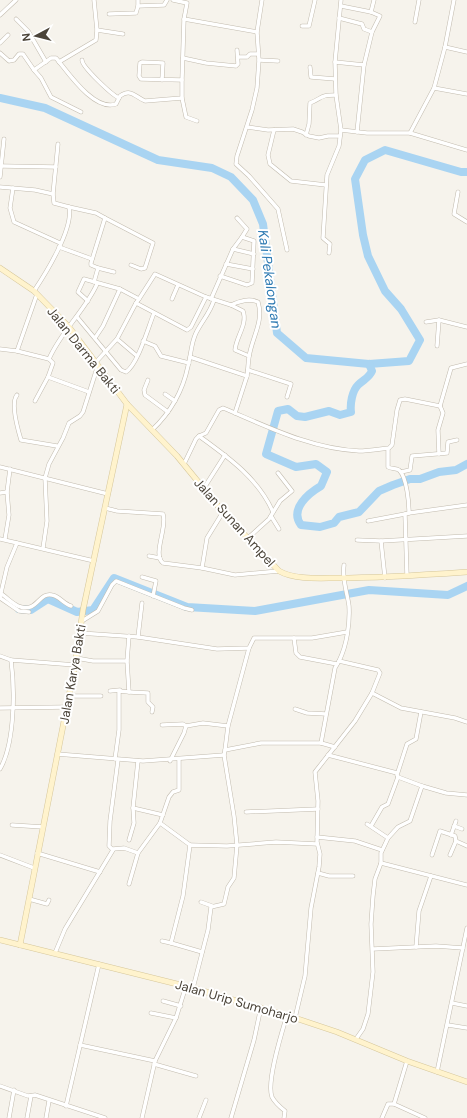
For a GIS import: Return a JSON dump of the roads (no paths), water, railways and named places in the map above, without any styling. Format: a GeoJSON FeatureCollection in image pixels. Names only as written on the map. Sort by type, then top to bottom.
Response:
{"type":"FeatureCollection","features":[{"type":"Feature","properties":{"kind":"street"},"geometry":{"type":"LineString","coordinates":[[0,15],[16,0]]}},
{"type":"Feature","properties":{"kind":"street"},"geometry":{"type":"LineString","coordinates":[[59,62],[79,49],[92,44],[96,40],[97,30],[94,0]]}},
{"type":"Feature","properties":{"kind":"street"},"geometry":{"type":"LineString","coordinates":[[109,14],[136,13],[138,0]]}},
{"type":"Feature","properties":{"kind":"street"},"geometry":{"type":"LineString","coordinates":[[138,6],[164,5],[167,0]]}},
{"type":"Feature","properties":{"kind":"street"},"geometry":{"type":"LineString","coordinates":[[173,0],[188,1],[184,19],[182,98],[186,117],[197,121]]}},
{"type":"Feature","properties":{"kind":"street"},"geometry":{"type":"LineString","coordinates":[[262,0],[257,32],[257,54],[259,60],[257,88],[236,164],[249,176],[278,209],[287,250]]}},
{"type":"Feature","properties":{"kind":"street"},"geometry":{"type":"LineString","coordinates":[[302,26],[309,26],[315,0]]}},
{"type":"Feature","properties":{"kind":"street"},"geometry":{"type":"LineString","coordinates":[[329,253],[329,242],[323,238],[322,234],[326,204],[326,185],[331,161],[339,146],[341,130],[336,95],[335,62],[341,0]]}},
{"type":"Feature","properties":{"kind":"street"},"geometry":{"type":"LineString","coordinates":[[371,12],[374,0]]}},
{"type":"Feature","properties":{"kind":"street"},"geometry":{"type":"LineString","coordinates":[[414,22],[419,0]]}},
{"type":"Feature","properties":{"kind":"street"},"geometry":{"type":"LineString","coordinates":[[410,133],[434,88],[445,47],[454,0]]}},
{"type":"Feature","properties":{"kind":"street"},"geometry":{"type":"LineString","coordinates":[[340,6],[371,12],[380,16],[372,32],[364,65],[357,132]]}},
{"type":"Feature","properties":{"kind":"street"},"geometry":{"type":"LineString","coordinates":[[339,18],[362,24],[364,28],[372,32]]}},
{"type":"Feature","properties":{"kind":"street"},"geometry":{"type":"LineString","coordinates":[[16,19],[28,31],[46,62]]}},
{"type":"Feature","properties":{"kind":"street"},"geometry":{"type":"LineString","coordinates":[[184,19],[257,32]]}},
{"type":"Feature","properties":{"kind":"street"},"geometry":{"type":"LineString","coordinates":[[97,30],[123,34]]}},
{"type":"Feature","properties":{"kind":"street"},"geometry":{"type":"LineString","coordinates":[[0,43],[8,34]]}},
{"type":"Feature","properties":{"kind":"street"},"geometry":{"type":"LineString","coordinates":[[445,47],[467,52]]}},
{"type":"Feature","properties":{"kind":"street"},"geometry":{"type":"LineString","coordinates":[[183,58],[206,63],[235,66],[238,64],[237,50]]}},
{"type":"Feature","properties":{"kind":"street"},"geometry":{"type":"LineString","coordinates":[[0,53],[9,61],[14,60],[19,54],[23,54],[41,78],[51,97],[81,112]]}},
{"type":"Feature","properties":{"kind":"street"},"geometry":{"type":"LineString","coordinates":[[238,57],[247,57],[250,54],[257,54]]}},
{"type":"Feature","properties":{"kind":"street"},"geometry":{"type":"LineString","coordinates":[[34,70],[53,57],[59,62],[76,84],[94,99],[114,106],[122,94],[130,92],[145,101],[182,98]]}},
{"type":"Feature","properties":{"kind":"street"},"geometry":{"type":"LineString","coordinates":[[82,60],[82,64],[104,85],[109,92],[119,98]]}},
{"type":"Feature","properties":{"kind":"street"},"geometry":{"type":"LineString","coordinates":[[259,60],[278,60]]}},
{"type":"Feature","properties":{"kind":"street"},"geometry":{"type":"LineString","coordinates":[[162,80],[163,63],[141,62],[140,78],[162,80],[182,80]]}},
{"type":"Feature","properties":{"kind":"street"},"geometry":{"type":"LineString","coordinates":[[335,62],[364,65]]}},
{"type":"Feature","properties":{"kind":"street"},"geometry":{"type":"LineString","coordinates":[[310,67],[311,78],[335,79]]}},
{"type":"Feature","properties":{"kind":"street"},"geometry":{"type":"LineString","coordinates":[[434,88],[467,94]]}},
{"type":"Feature","properties":{"kind":"street"},"geometry":{"type":"LineString","coordinates":[[306,134],[309,124],[310,103],[316,101],[323,95],[336,95]]}},
{"type":"Feature","properties":{"kind":"street"},"geometry":{"type":"LineString","coordinates":[[247,127],[274,130],[293,129],[318,138],[340,136]]}},
{"type":"Feature","properties":{"kind":"street"},"geometry":{"type":"LineString","coordinates":[[274,130],[268,156],[270,164],[291,181],[326,185]]}},
{"type":"Feature","properties":{"kind":"street"},"geometry":{"type":"LineString","coordinates":[[341,130],[357,132],[410,133],[467,150]]}},
{"type":"Feature","properties":{"kind":"street"},"geometry":{"type":"LineString","coordinates":[[0,177],[4,139]]}},
{"type":"Feature","properties":{"kind":"street"},"geometry":{"type":"LineString","coordinates":[[58,144],[53,194],[54,203],[96,213],[153,243],[145,268],[141,269],[131,265]]}},
{"type":"Feature","properties":{"kind":"street"},"geometry":{"type":"LineString","coordinates":[[2,166],[56,167]]}},
{"type":"Feature","properties":{"kind":"street"},"geometry":{"type":"LineString","coordinates":[[0,187],[35,190],[53,194]]}},
{"type":"Feature","properties":{"kind":"street"},"geometry":{"type":"LineString","coordinates":[[13,188],[10,208],[14,222],[92,259]]}},
{"type":"Feature","properties":{"kind":"street"},"geometry":{"type":"LineString","coordinates":[[458,192],[454,214],[467,222]]}},
{"type":"Feature","properties":{"kind":"street"},"geometry":{"type":"LineString","coordinates":[[17,350],[36,293],[60,245],[70,217],[69,207]]}},
{"type":"Feature","properties":{"kind":"street"},"geometry":{"type":"LineString","coordinates":[[105,218],[90,264],[98,268],[114,272]]}},
{"type":"Feature","properties":{"kind":"street"},"geometry":{"type":"LineString","coordinates":[[152,430],[168,412],[175,401],[183,384],[196,332],[208,315],[220,276],[233,249],[247,230],[237,218]]}},
{"type":"Feature","properties":{"kind":"street"},"geometry":{"type":"LineString","coordinates":[[220,276],[249,286],[252,283],[254,240],[242,237]]}},
{"type":"Feature","properties":{"kind":"street"},"geometry":{"type":"LineString","coordinates":[[233,249],[254,254]]}},
{"type":"Feature","properties":{"kind":"street"},"geometry":{"type":"LineString","coordinates":[[226,264],[253,269]]}},
{"type":"Feature","properties":{"kind":"street","name":"Jalan Darma Bakti"},"geometry":{"type":"LineString","coordinates":[[0,268],[36,293],[71,324],[97,364],[127,404]]}},
{"type":"Feature","properties":{"kind":"street"},"geometry":{"type":"LineString","coordinates":[[49,359],[58,341],[88,301],[96,283],[98,268]]}},
{"type":"Feature","properties":{"kind":"street"},"geometry":{"type":"LineString","coordinates":[[43,548],[47,521],[45,478],[51,458],[63,438],[69,423],[80,416],[97,364],[117,339],[136,304],[155,274],[212,300],[232,305],[242,310],[244,314],[235,350],[249,356]]}},
{"type":"Feature","properties":{"kind":"street"},"geometry":{"type":"LineString","coordinates":[[88,301],[80,296],[78,290],[84,279],[120,289],[139,299]]}},
{"type":"Feature","properties":{"kind":"street"},"geometry":{"type":"LineString","coordinates":[[172,299],[178,285]]}},
{"type":"Feature","properties":{"kind":"street"},"geometry":{"type":"LineString","coordinates":[[95,338],[103,326],[120,289]]}},
{"type":"Feature","properties":{"kind":"street"},"geometry":{"type":"LineString","coordinates":[[136,304],[182,328],[189,329],[206,297]]}},
{"type":"Feature","properties":{"kind":"street"},"geometry":{"type":"LineString","coordinates":[[232,305],[243,300],[256,301],[259,303],[260,320],[249,356],[247,376],[235,413]]}},
{"type":"Feature","properties":{"kind":"street"},"geometry":{"type":"LineString","coordinates":[[77,317],[124,372],[130,369],[137,356],[154,313]]}},
{"type":"Feature","properties":{"kind":"street"},"geometry":{"type":"LineString","coordinates":[[437,346],[439,320]]}},
{"type":"Feature","properties":{"kind":"street"},"geometry":{"type":"LineString","coordinates":[[426,322],[439,320],[467,327]]}},
{"type":"Feature","properties":{"kind":"street"},"geometry":{"type":"LineString","coordinates":[[117,339],[137,356]]}},
{"type":"Feature","properties":{"kind":"street"},"geometry":{"type":"LineString","coordinates":[[143,341],[155,346],[157,352],[161,356],[189,363]]}},
{"type":"Feature","properties":{"kind":"street"},"geometry":{"type":"LineString","coordinates":[[0,348],[17,350],[49,359],[53,362],[48,377],[35,400]]}},
{"type":"Feature","properties":{"kind":"street"},"geometry":{"type":"LineString","coordinates":[[190,357],[247,376]]}},
{"type":"Feature","properties":{"kind":"street"},"geometry":{"type":"LineString","coordinates":[[438,454],[438,430],[443,413],[440,406],[451,368],[467,364]]}},
{"type":"Feature","properties":{"kind":"street"},"geometry":{"type":"LineString","coordinates":[[248,370],[291,384],[287,397]]}},
{"type":"Feature","properties":{"kind":"street"},"geometry":{"type":"LineString","coordinates":[[48,377],[89,392]]}},
{"type":"Feature","properties":{"kind":"street"},"geometry":{"type":"LineString","coordinates":[[148,380],[144,390],[145,395],[168,412]]}},
{"type":"Feature","properties":{"kind":"street"},"geometry":{"type":"LineString","coordinates":[[165,394],[175,401]]}},
{"type":"Feature","properties":{"kind":"street"},"geometry":{"type":"LineString","coordinates":[[17,395],[15,397],[14,408],[21,440],[57,446]]}},
{"type":"Feature","properties":{"kind":"street"},"geometry":{"type":"LineString","coordinates":[[184,464],[199,436],[206,433],[221,408],[276,430],[322,446],[359,451],[388,448],[392,445],[397,410],[400,400],[405,399],[440,406]]}},
{"type":"Feature","properties":{"kind":"street","name":"Jalan Sunan Ampel"},"geometry":{"type":"LineString","coordinates":[[127,404],[184,464],[223,512],[279,571],[314,578],[386,578],[467,572]]}},
{"type":"Feature","properties":{"kind":"street","name":"Jalan Karya Bakti"},"geometry":{"type":"LineString","coordinates":[[20,945],[75,666],[83,610],[127,404]]}},
{"type":"Feature","properties":{"kind":"street"},"geometry":{"type":"LineString","coordinates":[[199,436],[225,455],[251,479],[263,493],[279,529]]}},
{"type":"Feature","properties":{"kind":"street"},"geometry":{"type":"LineString","coordinates":[[401,472],[410,470],[412,456],[448,452],[448,442],[457,440]]}},
{"type":"Feature","properties":{"kind":"street"},"geometry":{"type":"LineString","coordinates":[[388,448],[388,467],[397,469],[401,472],[405,483],[407,514],[407,576]]}},
{"type":"Feature","properties":{"kind":"street"},"geometry":{"type":"LineString","coordinates":[[204,488],[225,455]]}},
{"type":"Feature","properties":{"kind":"street"},"geometry":{"type":"LineString","coordinates":[[0,467],[108,494]]}},
{"type":"Feature","properties":{"kind":"street"},"geometry":{"type":"LineString","coordinates":[[5,539],[9,515],[7,492],[10,469]]}},
{"type":"Feature","properties":{"kind":"street"},"geometry":{"type":"LineString","coordinates":[[248,538],[272,514],[280,501],[292,490],[278,473]]}},
{"type":"Feature","properties":{"kind":"street"},"geometry":{"type":"LineString","coordinates":[[0,493],[7,492]]}},
{"type":"Feature","properties":{"kind":"street"},"geometry":{"type":"LineString","coordinates":[[368,521],[467,504]]}},
{"type":"Feature","properties":{"kind":"street"},"geometry":{"type":"LineString","coordinates":[[105,508],[117,511],[163,514],[164,520],[160,558]]}},
{"type":"Feature","properties":{"kind":"street"},"geometry":{"type":"LineString","coordinates":[[202,568],[207,538],[223,512]]}},
{"type":"Feature","properties":{"kind":"street"},"geometry":{"type":"LineString","coordinates":[[357,540],[381,541],[406,538],[467,536]]}},
{"type":"Feature","properties":{"kind":"street"},"geometry":{"type":"LineString","coordinates":[[0,539],[94,561]]}},
{"type":"Feature","properties":{"kind":"street"},"geometry":{"type":"LineString","coordinates":[[381,541],[386,578]]}},
{"type":"Feature","properties":{"kind":"street"},"geometry":{"type":"LineString","coordinates":[[18,543],[8,567],[0,595],[19,609],[29,612]]}},
{"type":"Feature","properties":{"kind":"street"},"geometry":{"type":"LineString","coordinates":[[149,556],[160,558],[161,561],[166,564],[202,568],[235,576],[279,571]]}},
{"type":"Feature","properties":{"kind":"street"},"geometry":{"type":"LineString","coordinates":[[321,743],[338,662],[347,632],[349,609],[343,578],[344,565]]}},
{"type":"Feature","properties":{"kind":"street"},"geometry":{"type":"LineString","coordinates":[[142,577],[156,581],[153,595]]}},
{"type":"Feature","properties":{"kind":"street"},"geometry":{"type":"LineString","coordinates":[[82,619],[98,610],[112,585],[116,581],[192,610]]}},
{"type":"Feature","properties":{"kind":"street"},"geometry":{"type":"LineString","coordinates":[[19,609],[30,608],[43,597],[52,594],[71,606]]}},
{"type":"Feature","properties":{"kind":"street"},"geometry":{"type":"LineString","coordinates":[[138,636],[142,603]]}},
{"type":"Feature","properties":{"kind":"street"},"geometry":{"type":"LineString","coordinates":[[201,902],[212,906],[224,904],[228,887],[234,878],[237,845],[234,816],[224,756],[228,726],[249,648],[254,638],[320,637],[347,632]]}},
{"type":"Feature","properties":{"kind":"street"},"geometry":{"type":"LineString","coordinates":[[80,633],[138,636],[217,649],[249,648]]}},
{"type":"Feature","properties":{"kind":"street"},"geometry":{"type":"LineString","coordinates":[[129,636],[127,661],[129,692]]}},
{"type":"Feature","properties":{"kind":"street"},"geometry":{"type":"LineString","coordinates":[[294,638],[296,653],[300,657],[338,662],[380,671],[372,693],[355,721],[315,772],[318,809],[317,844],[320,854],[311,908],[305,976],[295,1018]]}},
{"type":"Feature","properties":{"kind":"street"},"geometry":{"type":"LineString","coordinates":[[0,656],[11,660],[75,666]]}},
{"type":"Feature","properties":{"kind":"street"},"geometry":{"type":"LineString","coordinates":[[76,658],[102,661],[127,661]]}},
{"type":"Feature","properties":{"kind":"street"},"geometry":{"type":"LineString","coordinates":[[0,769],[9,741],[13,707],[11,660]]}},
{"type":"Feature","properties":{"kind":"street"},"geometry":{"type":"LineString","coordinates":[[113,849],[109,846],[110,821],[119,730],[120,690]]}},
{"type":"Feature","properties":{"kind":"street"},"geometry":{"type":"LineString","coordinates":[[110,692],[120,690],[148,693],[148,702],[153,707],[152,712]]}},
{"type":"Feature","properties":{"kind":"street"},"geometry":{"type":"LineString","coordinates":[[372,693],[401,708],[455,718],[467,722]]}},
{"type":"Feature","properties":{"kind":"street"},"geometry":{"type":"LineString","coordinates":[[69,696],[101,696]]}},
{"type":"Feature","properties":{"kind":"street"},"geometry":{"type":"LineString","coordinates":[[0,708],[67,707]]}},
{"type":"Feature","properties":{"kind":"street"},"geometry":{"type":"LineString","coordinates":[[295,710],[307,713],[326,714]]}},
{"type":"Feature","properties":{"kind":"street"},"geometry":{"type":"LineString","coordinates":[[388,838],[369,825],[382,807],[388,804],[407,744],[416,739],[421,712]]}},
{"type":"Feature","properties":{"kind":"street"},"geometry":{"type":"LineString","coordinates":[[162,725],[183,724],[186,726],[203,723],[228,726]]}},
{"type":"Feature","properties":{"kind":"street"},"geometry":{"type":"LineString","coordinates":[[170,760],[186,726]]}},
{"type":"Feature","properties":{"kind":"street"},"geometry":{"type":"LineString","coordinates":[[225,750],[260,743],[321,743],[335,747]]}},
{"type":"Feature","properties":{"kind":"street"},"geometry":{"type":"LineString","coordinates":[[57,754],[138,761],[179,760],[224,756]]}},
{"type":"Feature","properties":{"kind":"street"},"geometry":{"type":"LineString","coordinates":[[328,755],[398,775],[422,786],[446,794],[467,795]]}},
{"type":"Feature","properties":{"kind":"street"},"geometry":{"type":"LineString","coordinates":[[129,884],[138,853],[160,823],[169,797],[173,792],[179,790],[179,760]]}},
{"type":"Feature","properties":{"kind":"street"},"geometry":{"type":"LineString","coordinates":[[129,840],[134,823],[133,808],[138,761]]}},
{"type":"Feature","properties":{"kind":"street"},"geometry":{"type":"LineString","coordinates":[[356,1040],[363,1029],[368,1014],[373,972],[373,896],[375,879],[381,863],[382,850],[388,838],[398,827],[410,821],[422,786]]}},
{"type":"Feature","properties":{"kind":"street"},"geometry":{"type":"LineString","coordinates":[[133,808],[162,815]]}},
{"type":"Feature","properties":{"kind":"street"},"geometry":{"type":"LineString","coordinates":[[246,812],[318,809]]}},
{"type":"Feature","properties":{"kind":"street"},"geometry":{"type":"LineString","coordinates":[[451,835],[456,821]]}},
{"type":"Feature","properties":{"kind":"street"},"geometry":{"type":"LineString","coordinates":[[160,823],[190,845],[237,845],[276,842],[317,844]]}},
{"type":"Feature","properties":{"kind":"street"},"geometry":{"type":"LineString","coordinates":[[12,825],[43,827]]}},
{"type":"Feature","properties":{"kind":"street"},"geometry":{"type":"LineString","coordinates":[[454,826],[462,829]]}},
{"type":"Feature","properties":{"kind":"street"},"geometry":{"type":"LineString","coordinates":[[432,855],[440,831],[455,836],[456,841],[450,855]]}},
{"type":"Feature","properties":{"kind":"street"},"geometry":{"type":"LineString","coordinates":[[317,837],[355,841],[382,850]]}},
{"type":"Feature","properties":{"kind":"street"},"geometry":{"type":"LineString","coordinates":[[456,841],[467,846]]}},
{"type":"Feature","properties":{"kind":"street"},"geometry":{"type":"LineString","coordinates":[[171,943],[183,896],[190,845]]}},
{"type":"Feature","properties":{"kind":"street"},"geometry":{"type":"LineString","coordinates":[[113,849],[124,848],[138,853]]}},
{"type":"Feature","properties":{"kind":"street"},"geometry":{"type":"LineString","coordinates":[[55,953],[66,929],[113,849]]}},
{"type":"Feature","properties":{"kind":"street"},"geometry":{"type":"LineString","coordinates":[[38,853],[100,872]]}},
{"type":"Feature","properties":{"kind":"street"},"geometry":{"type":"LineString","coordinates":[[0,855],[34,868]]}},
{"type":"Feature","properties":{"kind":"street"},"geometry":{"type":"LineString","coordinates":[[381,863],[467,885]]}},
{"type":"Feature","properties":{"kind":"street"},"geometry":{"type":"LineString","coordinates":[[318,873],[329,876],[353,876]]}},
{"type":"Feature","properties":{"kind":"street"},"geometry":{"type":"LineString","coordinates":[[416,947],[419,911],[431,876]]}},
{"type":"Feature","properties":{"kind":"street"},"geometry":{"type":"LineString","coordinates":[[29,899],[46,904],[49,900]]}},
{"type":"Feature","properties":{"kind":"street"},"geometry":{"type":"LineString","coordinates":[[193,988],[212,906]]}},
{"type":"Feature","properties":{"kind":"street"},"geometry":{"type":"LineString","coordinates":[[437,1072],[467,928]]}},
{"type":"Feature","properties":{"kind":"street","name":"Jalan Urip Sumoharjo"},"geometry":{"type":"LineString","coordinates":[[0,940],[186,986],[261,1007],[356,1040],[407,1061],[467,1082]]}},
{"type":"Feature","properties":{"kind":"street"},"geometry":{"type":"LineString","coordinates":[[162,941],[202,952]]}},
{"type":"Feature","properties":{"kind":"street"},"geometry":{"type":"LineString","coordinates":[[373,949],[416,947],[463,948]]}},
{"type":"Feature","properties":{"kind":"street"},"geometry":{"type":"LineString","coordinates":[[66,1106],[99,964]]}},
{"type":"Feature","properties":{"kind":"street"},"geometry":{"type":"LineString","coordinates":[[142,1118],[154,1063],[181,1006],[186,986]]}},
{"type":"Feature","properties":{"kind":"street"},"geometry":{"type":"LineString","coordinates":[[163,1001],[181,1006]]}},
{"type":"Feature","properties":{"kind":"street"},"geometry":{"type":"LineString","coordinates":[[452,1003],[467,1006]]}},
{"type":"Feature","properties":{"kind":"street"},"geometry":{"type":"LineString","coordinates":[[231,1118],[261,1007]]}},
{"type":"Feature","properties":{"kind":"street"},"geometry":{"type":"LineString","coordinates":[[151,1013],[176,1018]]}},
{"type":"Feature","properties":{"kind":"street"},"geometry":{"type":"LineString","coordinates":[[284,1118],[285,1111],[274,1100],[271,1090],[278,1043],[287,1015]]}},
{"type":"Feature","properties":{"kind":"street"},"geometry":{"type":"LineString","coordinates":[[448,1025],[467,1028]]}},
{"type":"Feature","properties":{"kind":"street"},"geometry":{"type":"LineString","coordinates":[[80,1045],[154,1063],[196,1076]]}},
{"type":"Feature","properties":{"kind":"street"},"geometry":{"type":"LineString","coordinates":[[394,1104],[407,1061]]}},
{"type":"Feature","properties":{"kind":"street"},"geometry":{"type":"LineString","coordinates":[[0,1086],[31,1096],[35,1095],[49,1101],[105,1118]]}},
{"type":"Feature","properties":{"kind":"street"},"geometry":{"type":"LineString","coordinates":[[9,1118],[14,1090]]}},
{"type":"Feature","properties":{"kind":"street"},"geometry":{"type":"LineString","coordinates":[[26,1118],[31,1096]]}},
{"type":"Feature","properties":{"kind":"street"},"geometry":{"type":"LineString","coordinates":[[199,1118],[206,1100]]}},
{"type":"Feature","properties":{"kind":"street"},"geometry":{"type":"LineString","coordinates":[[46,1118],[49,1101]]}},
{"type":"Feature","properties":{"kind":"street"},"geometry":{"type":"LineString","coordinates":[[382,1118],[388,1104],[394,1104],[425,1118]]}},
{"type":"Feature","properties":{"kind":"waterway","name":"Kali Pekalongan"},"geometry":{"type":"LineString","coordinates":[[0,98],[45,108],[158,160],[212,168],[231,177],[253,200],[263,224],[277,333],[306,358],[369,364],[409,361],[420,340],[401,309],[385,291],[368,256],[363,235],[355,179],[365,160],[385,150],[461,172],[467,172]]}},
{"type":"Feature","properties":{"kind":"waterway"},"geometry":{"type":"LineString","coordinates":[[369,364],[372,371],[354,391],[351,402],[351,412],[340,415],[329,411],[305,417],[297,416],[288,409],[278,411],[266,454],[296,467],[316,464],[327,472],[321,486],[306,497],[299,507],[297,513],[301,525],[320,527],[334,523],[339,517],[359,512],[379,491],[410,479],[420,479],[439,472],[456,470],[467,464]]}},
{"type":"Feature","properties":{"kind":"waterway"},"geometry":{"type":"LineString","coordinates":[[19,609],[31,610],[48,599],[77,612],[93,610],[114,578],[187,607],[255,611],[369,590],[448,595],[467,586]]}}]}
